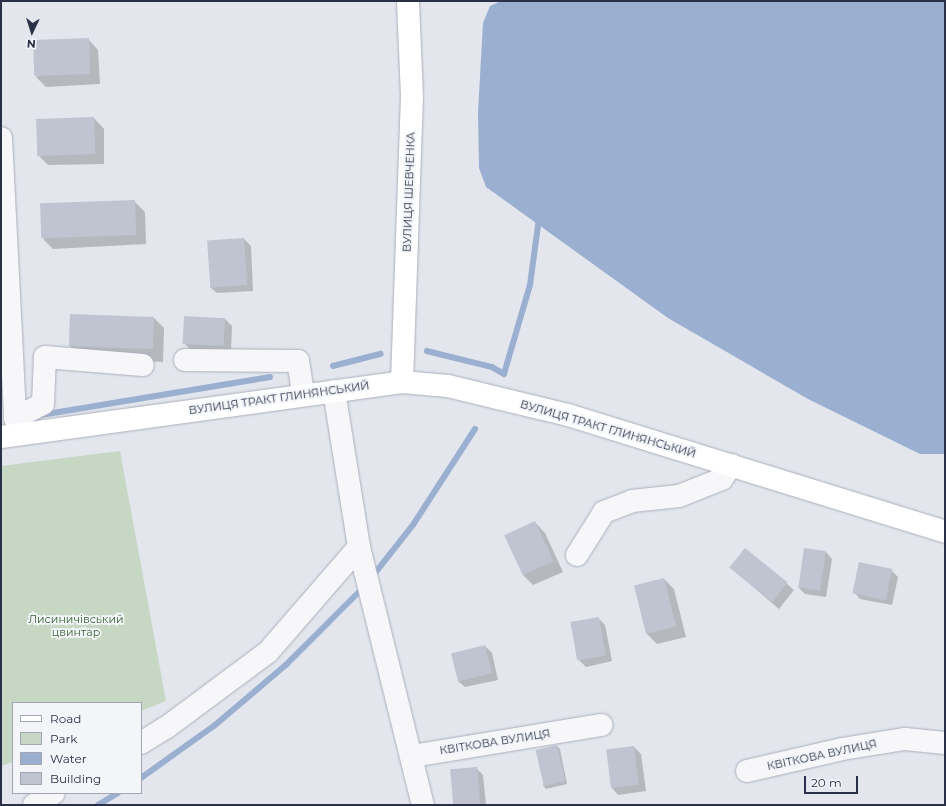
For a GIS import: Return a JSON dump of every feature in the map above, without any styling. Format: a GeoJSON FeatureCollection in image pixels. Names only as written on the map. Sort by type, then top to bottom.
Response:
{"type":"FeatureCollection","features":[{"type":"Feature","properties":{"kind":"main road","name":"ВУЛИЦЯ ШЕВЧЕНКА"},"geometry":{"type":"LineString","coordinates":[[402,382],[412,97],[408,1]]}},
{"type":"Feature","properties":{"kind":"main road","name":"ВУЛИЦЯ ТРАКТ ГЛИНЯНСЬКИЙ"},"geometry":{"type":"LineString","coordinates":[[12,430],[402,382],[448,386],[568,415],[945,532]]}},
{"type":"Feature","properties":{"kind":"street"},"geometry":{"type":"LineString","coordinates":[[1,138],[12,430]]}},
{"type":"Feature","properties":{"kind":"street"},"geometry":{"type":"LineString","coordinates":[[12,430],[43,404],[46,358],[142,364]]}},
{"type":"Feature","properties":{"kind":"street"},"geometry":{"type":"LineString","coordinates":[[186,360],[298,361],[302,394]]}},
{"type":"Feature","properties":{"kind":"street"},"geometry":{"type":"LineString","coordinates":[[334,390],[359,547],[423,805]]}},
{"type":"Feature","properties":{"kind":"street"},"geometry":{"type":"LineString","coordinates":[[577,555],[604,512],[632,501],[679,496],[722,478],[731,465]]}},
{"type":"Feature","properties":{"kind":"street"},"geometry":{"type":"LineString","coordinates":[[142,742],[167,727],[268,652],[359,547]]}},
{"type":"Feature","properties":{"kind":"street","name":"КВІТКОВА ВУЛИЦЯ"},"geometry":{"type":"LineString","coordinates":[[412,756],[601,725]]}},
{"type":"Feature","properties":{"kind":"street","name":"КВІТКОВА ВУЛИЦЯ"},"geometry":{"type":"LineString","coordinates":[[747,771],[842,749],[905,739],[945,743]]}},
{"type":"Feature","properties":{"kind":"street"},"geometry":{"type":"LineString","coordinates":[[34,805],[52,794]]}},
{"type":"Feature","properties":{"kind":"green space","name":"Лисиничівський цвинтар"},"geometry":{"type":"Polygon","coordinates":[[[120,451],[166,701],[142,711],[142,702],[12,702],[12,762],[1,766],[1,466],[120,451]]]}},
{"type":"Feature","properties":{"kind":"water"},"geometry":{"type":"Polygon","coordinates":[[[501,1],[945,1],[945,454],[920,454],[808,399],[668,318],[486,187],[479,168],[478,112],[483,23],[490,6],[501,1]]]}},
{"type":"Feature","properties":{"kind":"building"},"geometry":{"type":"Polygon","coordinates":[[[89,38],[90,74],[34,76],[33,40],[89,38]]]}},
{"type":"Feature","properties":{"kind":"building"},"geometry":{"type":"Polygon","coordinates":[[[94,117],[95,154],[37,156],[36,119],[94,117]]]}},
{"type":"Feature","properties":{"kind":"building"},"geometry":{"type":"Polygon","coordinates":[[[135,200],[136,235],[41,238],[40,203],[135,200]]]}},
{"type":"Feature","properties":{"kind":"building"},"geometry":{"type":"Polygon","coordinates":[[[244,238],[247,285],[210,287],[207,241],[244,238]]]}},
{"type":"Feature","properties":{"kind":"building"},"geometry":{"type":"Polygon","coordinates":[[[70,314],[154,317],[153,349],[69,346],[70,314]]]}},
{"type":"Feature","properties":{"kind":"building"},"geometry":{"type":"Polygon","coordinates":[[[184,316],[225,318],[223,346],[183,344],[184,316]]]}},
{"type":"Feature","properties":{"kind":"building"},"geometry":{"type":"Polygon","coordinates":[[[535,521],[554,561],[523,575],[504,535],[535,521]]]}},
{"type":"Feature","properties":{"kind":"building"},"geometry":{"type":"Polygon","coordinates":[[[745,548],[788,583],[772,602],[729,567],[745,548]]]}},
{"type":"Feature","properties":{"kind":"building"},"geometry":{"type":"Polygon","coordinates":[[[804,548],[826,551],[820,591],[798,588],[804,548]]]}},
{"type":"Feature","properties":{"kind":"building"},"geometry":{"type":"Polygon","coordinates":[[[859,562],[892,569],[886,600],[852,593],[859,562]]]}},
{"type":"Feature","properties":{"kind":"building"},"geometry":{"type":"Polygon","coordinates":[[[664,578],[676,627],[646,634],[634,585],[664,578]]]}},
{"type":"Feature","properties":{"kind":"building"},"geometry":{"type":"Polygon","coordinates":[[[599,617],[606,655],[577,660],[570,622],[599,617]]]}},
{"type":"Feature","properties":{"kind":"building"},"geometry":{"type":"Polygon","coordinates":[[[485,645],[492,673],[458,682],[451,653],[485,645]]]}},
{"type":"Feature","properties":{"kind":"building"},"geometry":{"type":"Polygon","coordinates":[[[557,745],[565,781],[544,786],[536,750],[557,745]]]}},
{"type":"Feature","properties":{"kind":"building"},"geometry":{"type":"Polygon","coordinates":[[[634,746],[639,785],[611,788],[606,749],[634,746]]]}},
{"type":"Feature","properties":{"kind":"building"},"geometry":{"type":"Polygon","coordinates":[[[477,767],[480,805],[453,805],[450,769],[477,767]]]}},
{"type":"Feature","properties":{"kind":"waterway"},"geometry":{"type":"LineString","coordinates":[[427,351],[492,367],[504,374],[530,285],[539,218]]}},
{"type":"Feature","properties":{"kind":"waterway"},"geometry":{"type":"LineString","coordinates":[[333,366],[380,354]]}},
{"type":"Feature","properties":{"kind":"waterway"},"geometry":{"type":"LineString","coordinates":[[41,415],[270,377]]}},
{"type":"Feature","properties":{"kind":"waterway"},"geometry":{"type":"LineString","coordinates":[[372,577],[413,525],[475,429]]}},
{"type":"Feature","properties":{"kind":"waterway"},"geometry":{"type":"LineString","coordinates":[[142,777],[214,726],[286,665],[363,588]]}},
{"type":"Feature","properties":{"kind":"waterway"},"geometry":{"type":"LineString","coordinates":[[98,805],[116,794]]}}]}
